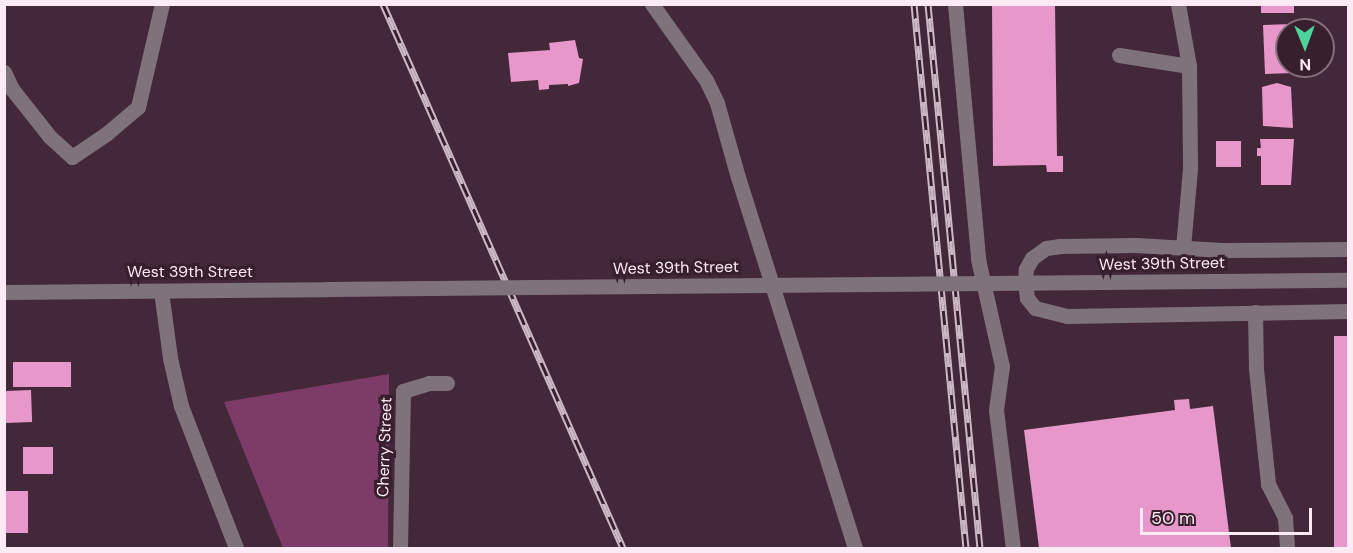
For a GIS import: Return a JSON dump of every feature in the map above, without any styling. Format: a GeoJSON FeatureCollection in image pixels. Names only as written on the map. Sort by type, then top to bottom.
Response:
{"type":"FeatureCollection","features":[{"type":"Feature","properties":{"kind":"street"},"geometry":{"type":"LineString","coordinates":[[4,72],[12,89],[50,137],[72,157],[106,135],[138,107],[162,4]]}},
{"type":"Feature","properties":{"kind":"street"},"geometry":{"type":"LineString","coordinates":[[652,4],[706,80],[717,103],[738,177],[830,461],[855,549]]}},
{"type":"Feature","properties":{"kind":"street"},"geometry":{"type":"LineString","coordinates":[[955,4],[978,259],[1002,366],[996,410],[1013,549]]}},
{"type":"Feature","properties":{"kind":"street"},"geometry":{"type":"LineString","coordinates":[[1178,4],[1190,66],[1190,170],[1183,248]]}},
{"type":"Feature","properties":{"kind":"street"},"geometry":{"type":"LineString","coordinates":[[1119,55],[1190,66]]}},
{"type":"Feature","properties":{"kind":"street"},"geometry":{"type":"LineString","coordinates":[[1348,249],[1222,250],[1136,245],[1046,248],[1032,258],[1026,268],[1027,298],[1035,308],[1067,316],[1348,311]]}},
{"type":"Feature","properties":{"kind":"street","name":"West 39th Street"},"geometry":{"type":"LineString","coordinates":[[4,292],[1348,280]]}},
{"type":"Feature","properties":{"kind":"street"},"geometry":{"type":"LineString","coordinates":[[161,291],[170,358],[181,406],[236,549]]}},
{"type":"Feature","properties":{"kind":"street"},"geometry":{"type":"LineString","coordinates":[[1255,312],[1256,369],[1268,484],[1285,518],[1287,549]]}},
{"type":"Feature","properties":{"kind":"street","name":"Cherry Street"},"geometry":{"type":"LineString","coordinates":[[400,549],[403,391],[429,383],[447,382]]}},
{"type":"Feature","properties":{"kind":"shaded area"},"geometry":{"type":"Polygon","coordinates":[[[389,374],[388,548],[283,548],[224,402],[389,374]]]}},
{"type":"Feature","properties":{"kind":"building"},"geometry":{"type":"Polygon","coordinates":[[[992,4],[1055,4],[1057,156],[1063,156],[1063,172],[1047,172],[1046,165],[993,166],[992,4]]]}},
{"type":"Feature","properties":{"kind":"building"},"geometry":{"type":"Polygon","coordinates":[[[1261,4],[1294,4],[1294,13],[1261,13],[1261,4]]]}},
{"type":"Feature","properties":{"kind":"building"},"geometry":{"type":"Polygon","coordinates":[[[1263,25],[1275,25],[1275,74],[1265,74],[1263,25]]]}},
{"type":"Feature","properties":{"kind":"building"},"geometry":{"type":"Polygon","coordinates":[[[575,40],[579,58],[583,59],[579,83],[568,86],[568,84],[549,85],[549,89],[539,90],[538,80],[511,82],[508,53],[550,50],[549,43],[575,40]]]}},
{"type":"Feature","properties":{"kind":"building"},"geometry":{"type":"Polygon","coordinates":[[[1277,83],[1291,87],[1293,128],[1263,126],[1262,87],[1277,83]]]}},
{"type":"Feature","properties":{"kind":"building"},"geometry":{"type":"Polygon","coordinates":[[[1260,139],[1294,139],[1291,185],[1261,185],[1261,156],[1257,156],[1257,148],[1261,148],[1260,139]]]}},
{"type":"Feature","properties":{"kind":"building"},"geometry":{"type":"Polygon","coordinates":[[[1216,141],[1241,141],[1241,167],[1216,167],[1216,141]]]}},
{"type":"Feature","properties":{"kind":"building"},"geometry":{"type":"Polygon","coordinates":[[[1334,336],[1348,336],[1348,548],[1334,548],[1334,336]]]}},
{"type":"Feature","properties":{"kind":"building"},"geometry":{"type":"Polygon","coordinates":[[[13,362],[71,362],[71,387],[13,387],[13,362]]]}},
{"type":"Feature","properties":{"kind":"building"},"geometry":{"type":"Polygon","coordinates":[[[31,390],[32,422],[6,423],[5,391],[31,390]]]}},
{"type":"Feature","properties":{"kind":"building"},"geometry":{"type":"Polygon","coordinates":[[[1189,399],[1190,409],[1213,406],[1231,548],[1039,548],[1024,430],[1175,410],[1174,400],[1189,399]]]}},
{"type":"Feature","properties":{"kind":"building"},"geometry":{"type":"Polygon","coordinates":[[[23,447],[53,447],[53,474],[23,474],[23,447]]]}},
{"type":"Feature","properties":{"kind":"building"},"geometry":{"type":"Polygon","coordinates":[[[5,491],[28,491],[28,533],[5,533],[5,491]]]}},
{"type":"Feature","properties":{"kind":"railway"},"geometry":{"type":"LineString","coordinates":[[383,4],[623,548]]}},
{"type":"Feature","properties":{"kind":"railway"},"geometry":{"type":"LineString","coordinates":[[914,4],[966,548]]}},
{"type":"Feature","properties":{"kind":"railway"},"geometry":{"type":"LineString","coordinates":[[928,4],[980,548]]}}]}
